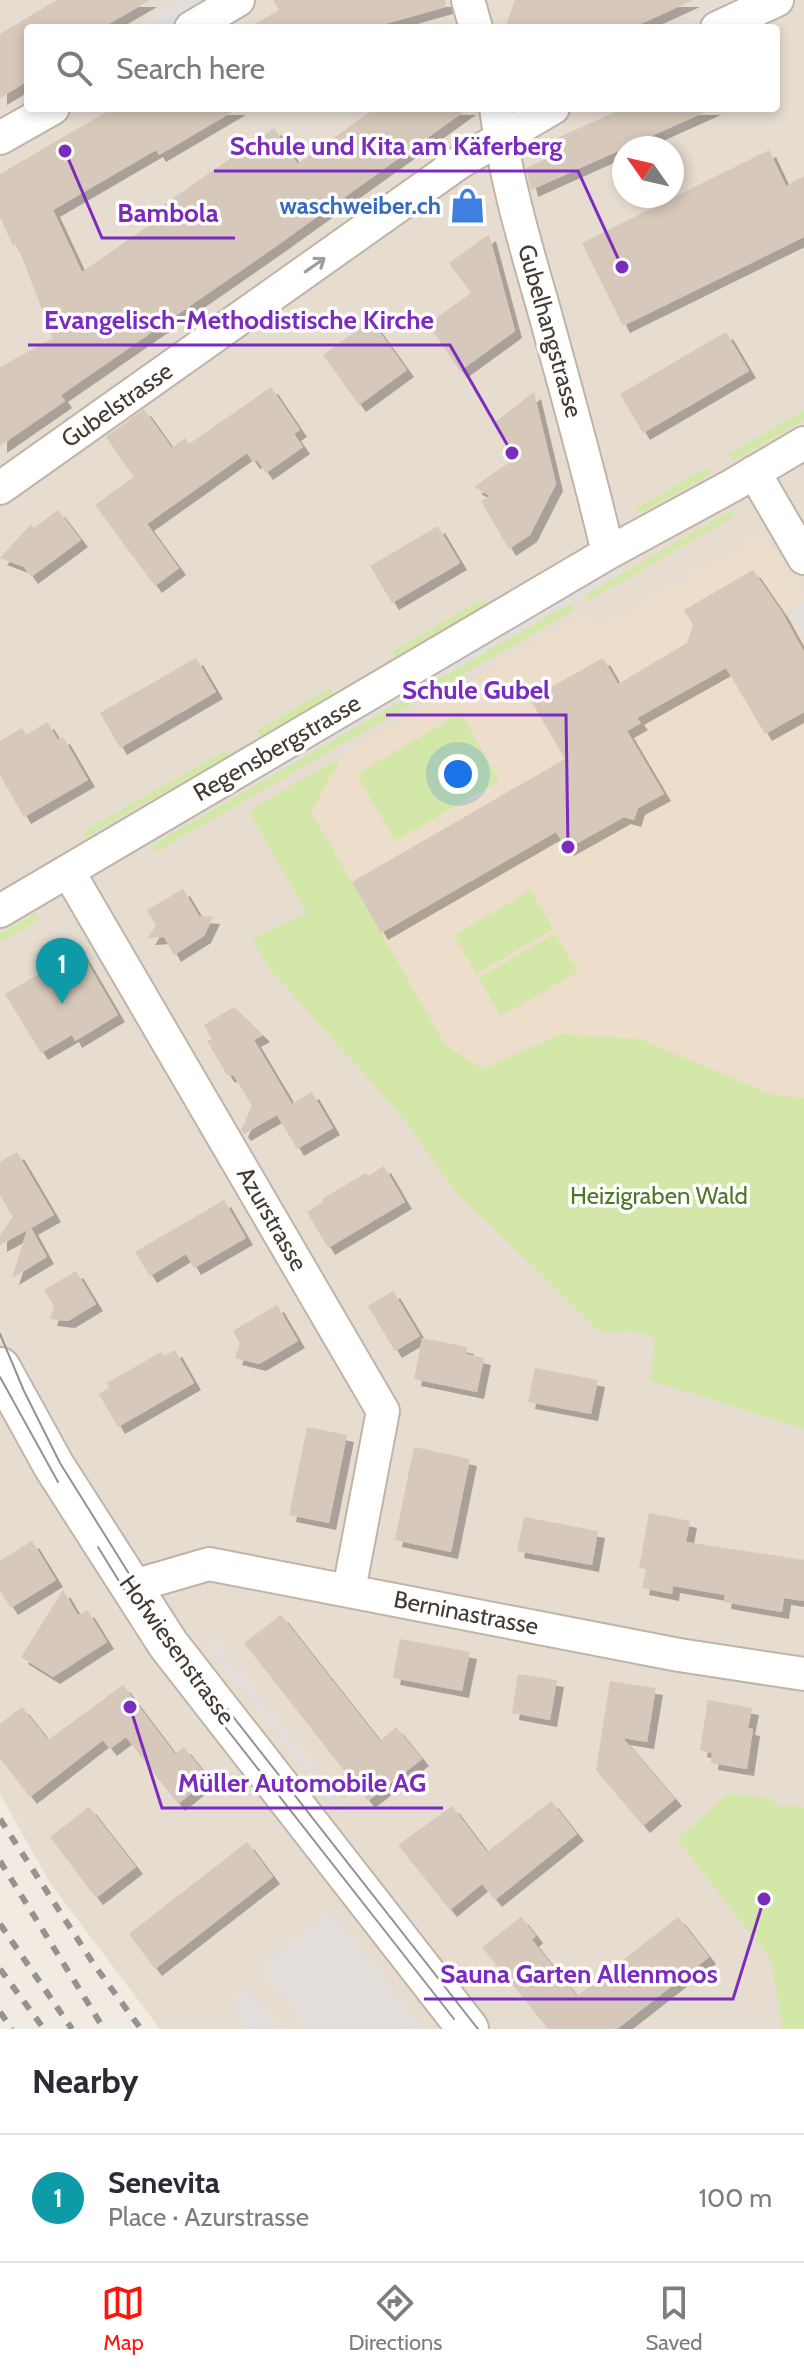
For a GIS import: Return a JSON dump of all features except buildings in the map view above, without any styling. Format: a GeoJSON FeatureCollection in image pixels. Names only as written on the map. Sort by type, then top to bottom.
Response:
{"type":"FeatureCollection","features":[{"type":"Feature","properties":{"kind":"street"},"geometry":{"type":"LineString","coordinates":[[198,24],[238,0]]}},
{"type":"Feature","properties":{"kind":"street"},"geometry":{"type":"LineString","coordinates":[[468,0],[475,24]]}},
{"type":"Feature","properties":{"kind":"street"},"geometry":{"type":"LineString","coordinates":[[726,24],[777,0]]}},
{"type":"Feature","properties":{"kind":"street"},"geometry":{"type":"LineString","coordinates":[[0,138],[46,112]]}},
{"type":"Feature","properties":{"kind":"street","name":"Gubelstrasse"},"geometry":{"type":"LineString","coordinates":[[0,488],[460,162],[498,123],[538,112]]}},
{"type":"Feature","properties":{"kind":"street","name":"Gubelhangstrasse"},"geometry":{"type":"LineString","coordinates":[[498,123],[520,227],[576,424],[608,553]]}},
{"type":"Feature","properties":{"kind":"street","name":"Regensbergstrasse"},"geometry":{"type":"LineString","coordinates":[[0,911],[608,553],[804,443]]}},
{"type":"Feature","properties":{"kind":"street"},"geometry":{"type":"LineString","coordinates":[[754,472],[804,558]]}},
{"type":"Feature","properties":{"kind":"street","name":"Azurstrasse"},"geometry":{"type":"LineString","coordinates":[[68,871],[383,1411],[349,1590]]}},
{"type":"Feature","properties":{"kind":"street","name":"Hofwiesenstrasse"},"geometry":{"type":"LineString","coordinates":[[0,1368],[54,1466],[130,1587],[207,1695],[468,2029]]}},
{"type":"Feature","properties":{"kind":"street","name":"Berninastrasse"},"geometry":{"type":"LineString","coordinates":[[130,1587],[209,1564],[679,1655],[804,1674]]}},
{"type":"Feature","properties":{"kind":"shaded area"},"geometry":{"type":"Polygon","coordinates":[[[0,0],[804,0],[804,2029],[160,2029],[50,1883],[0,1794],[0,0]]]}},
{"type":"Feature","properties":{"kind":"shaded area"},"geometry":{"type":"Polygon","coordinates":[[[178,0],[213,0],[173,24],[138,24],[178,0]]]}},
{"type":"Feature","properties":{"kind":"shaded area"},"geometry":{"type":"Polygon","coordinates":[[[724,0],[745,0],[693,24],[672,24],[724,0]]]}},
{"type":"Feature","properties":{"kind":"shaded area"},"geometry":{"type":"Polygon","coordinates":[[[753,541],[770,545],[804,600],[804,1098],[773,1095],[561,1034],[484,1069],[446,1046],[311,811],[342,756],[581,616],[592,634],[753,541]]]}},
{"type":"Feature","properties":{"kind":"shaded area"},"geometry":{"type":"Polygon","coordinates":[[[618,566],[622,573],[152,845],[148,838],[618,566]]]}},
{"type":"Feature","properties":{"kind":"shaded area"},"geometry":{"type":"Polygon","coordinates":[[[804,602],[804,637],[787,610],[804,602]]]}},
{"type":"Feature","properties":{"kind":"shaded area"},"geometry":{"type":"Polygon","coordinates":[[[222,760],[226,767],[102,838],[98,830],[222,760]]]}},
{"type":"Feature","properties":{"kind":"shaded area"},"geometry":{"type":"Polygon","coordinates":[[[215,1641],[348,1811],[341,1816],[209,1647],[215,1641]]]}},
{"type":"Feature","properties":{"kind":"shaded area"},"geometry":{"type":"Polygon","coordinates":[[[332,1912],[421,2029],[309,2029],[261,1966],[332,1912]]]}},
{"type":"Feature","properties":{"kind":"shaded area"},"geometry":{"type":"Polygon","coordinates":[[[245,1984],[279,2029],[249,2029],[232,2007],[245,1984]]]}},
{"type":"Feature","properties":{"kind":"green space"},"geometry":{"type":"Polygon","coordinates":[[[804,410],[804,420],[733,461],[729,454],[804,410]]]}},
{"type":"Feature","properties":{"kind":"green space"},"geometry":{"type":"Polygon","coordinates":[[[708,467],[712,473],[645,511],[637,512],[635,509],[708,467]]]}},
{"type":"Feature","properties":{"kind":"green space"},"geometry":{"type":"Polygon","coordinates":[[[732,510],[735,516],[588,601],[585,595],[732,510]]]}},
{"type":"Feature","properties":{"kind":"green space"},"geometry":{"type":"Polygon","coordinates":[[[481,599],[485,605],[395,658],[392,652],[481,599]]]}},
{"type":"Feature","properties":{"kind":"green space"},"geometry":{"type":"Polygon","coordinates":[[[570,603],[574,610],[156,852],[152,845],[570,603]]]}},
{"type":"Feature","properties":{"kind":"green space"},"geometry":{"type":"Polygon","coordinates":[[[330,688],[334,695],[260,737],[257,730],[330,688]]]}},
{"type":"Feature","properties":{"kind":"green space"},"geometry":{"type":"Polygon","coordinates":[[[461,713],[499,781],[395,841],[357,774],[461,713]]]}},
{"type":"Feature","properties":{"kind":"green space"},"geometry":{"type":"Polygon","coordinates":[[[226,750],[230,755],[83,839],[84,831],[226,750]]]}},
{"type":"Feature","properties":{"kind":"green space","name":"Heizigraben Wald"},"geometry":{"type":"Polygon","coordinates":[[[342,756],[311,812],[446,1046],[483,1069],[561,1034],[640,1039],[773,1095],[804,1098],[804,1429],[650,1380],[655,1337],[631,1331],[600,1332],[454,1190],[401,1115],[270,969],[252,939],[307,912],[248,811],[342,756]]]}},
{"type":"Feature","properties":{"kind":"green space"},"geometry":{"type":"Polygon","coordinates":[[[531,890],[553,929],[476,974],[454,935],[531,890]]]}},
{"type":"Feature","properties":{"kind":"green space"},"geometry":{"type":"Polygon","coordinates":[[[36,913],[40,919],[0,942],[0,934],[36,913]]]}},
{"type":"Feature","properties":{"kind":"green space"},"geometry":{"type":"Polygon","coordinates":[[[555,933],[578,972],[501,1016],[479,978],[555,933]]]}},
{"type":"Feature","properties":{"kind":"green space"},"geometry":{"type":"Polygon","coordinates":[[[729,1793],[774,1799],[774,1805],[804,1807],[804,2029],[783,2029],[771,1960],[677,1839],[729,1793]]]}},
{"type":"Feature","properties":{"kind":"tram line"},"geometry":{"type":"LineString","coordinates":[[0,1334],[60,1463],[141,1593],[209,1686],[478,2029]]}},
{"type":"Feature","properties":{"kind":"tram line"},"geometry":{"type":"LineString","coordinates":[[0,1377],[58,1482]]}},
{"type":"Feature","properties":{"kind":"tram line"},"geometry":{"type":"LineString","coordinates":[[98,1547],[130,1599],[200,1695],[454,2019]]}},
{"type":"Feature","properties":{"kind":"railway"},"geometry":{"type":"LineString","coordinates":[[0,1819],[95,1966],[141,2029]]}},
{"type":"Feature","properties":{"kind":"railway"},"geometry":{"type":"LineString","coordinates":[[0,1861],[104,2029]]}},
{"type":"Feature","properties":{"kind":"railway"},"geometry":{"type":"LineString","coordinates":[[0,1924],[72,2029]]}},
{"type":"Feature","properties":{"kind":"railway"},"geometry":{"type":"LineString","coordinates":[[0,1969],[44,2029]]}},
{"type":"Feature","properties":{"kind":"railway"},"geometry":{"type":"LineString","coordinates":[[0,2012],[12,2029]]}},
{"type":"Feature","properties":{"kind":"place","name":"Bambola"},"geometry":{"type":"Point","coordinates":[65,151]}},
{"type":"Feature","properties":{"kind":"place","name":"waschweiber.ch"},"geometry":{"type":"Point","coordinates":[467,206]}},
{"type":"Feature","properties":{"kind":"place","name":"Schule und Kita am Käferberg"},"geometry":{"type":"Point","coordinates":[622,267]}},
{"type":"Feature","properties":{"kind":"place","name":"Evangelisch-Methodistische Kirche"},"geometry":{"type":"Point","coordinates":[512,453]}},
{"type":"Feature","properties":{"kind":"place","name":"Schule Gubel"},"geometry":{"type":"Point","coordinates":[568,847]}},
{"type":"Feature","properties":{"kind":"place","name":"Senevita"},"geometry":{"type":"Point","coordinates":[62,1004]}},
{"type":"Feature","properties":{"kind":"place","name":"Müller Automobile AG"},"geometry":{"type":"Point","coordinates":[130,1707]}},
{"type":"Feature","properties":{"kind":"place","name":"Sauna Garten Allenmoos"},"geometry":{"type":"Point","coordinates":[764,1899]}}]}
